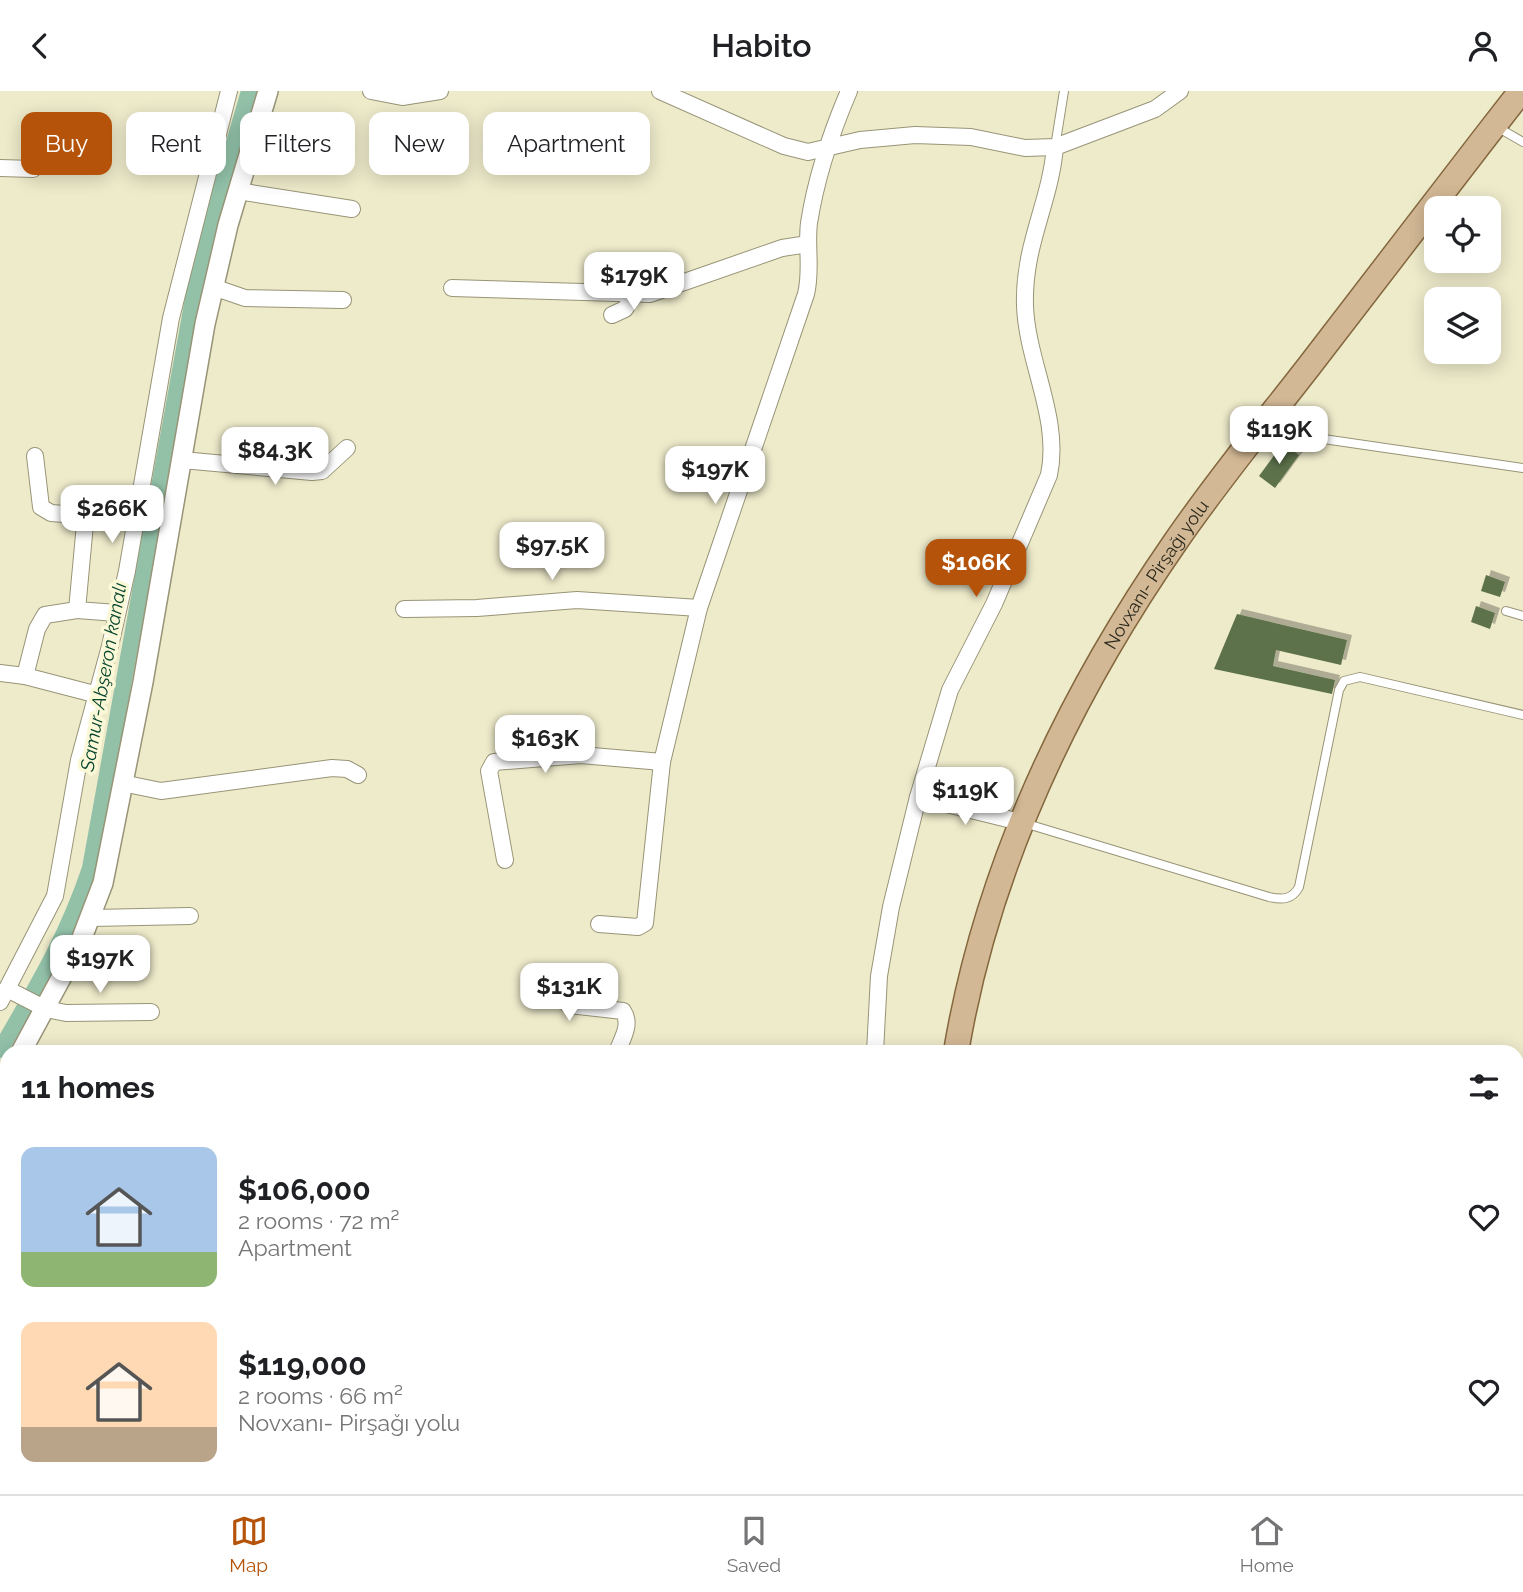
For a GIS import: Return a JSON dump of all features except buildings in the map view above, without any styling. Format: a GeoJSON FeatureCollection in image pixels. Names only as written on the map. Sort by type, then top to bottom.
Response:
{"type":"FeatureCollection","features":[{"type":"Feature","properties":{"kind":"main road","name":"Novxanı- Pirşağı yolu"},"geometry":{"type":"LineString","coordinates":[[958,1045],[986,926],[1020,822],[1063,731],[1148,584],[1229,468],[1521,91]]}},
{"type":"Feature","properties":{"kind":"street"},"geometry":{"type":"LineString","coordinates":[[150,1012],[81,1014],[46,1009],[4,996],[55,896],[72,794],[117,613],[171,318],[229,91]]}},
{"type":"Feature","properties":{"kind":"street"},"geometry":{"type":"LineString","coordinates":[[25,1045],[92,918],[103,883],[213,287],[268,91]]}},
{"type":"Feature","properties":{"kind":"street"},"geometry":{"type":"LineString","coordinates":[[371,91],[402,97],[440,91]]}},
{"type":"Feature","properties":{"kind":"street"},"geometry":{"type":"LineString","coordinates":[[660,91],[784,146],[808,152],[860,140],[948,135],[1025,148],[1055,147],[1155,109],[1180,91]]}},
{"type":"Feature","properties":{"kind":"street"},"geometry":{"type":"LineString","coordinates":[[599,924],[638,927],[645,923],[662,762],[699,608],[806,294],[810,279],[810,221],[826,149],[849,91]]}},
{"type":"Feature","properties":{"kind":"street"},"geometry":{"type":"LineString","coordinates":[[875,1045],[879,976],[888,921],[918,797],[950,690],[994,604],[1051,466],[1052,435],[1027,334],[1025,275],[1028,250],[1052,170],[1055,147]]}},
{"type":"Feature","properties":{"kind":"street"},"geometry":{"type":"LineString","coordinates":[[0,168],[21,169]]}},
{"type":"Feature","properties":{"kind":"street"},"geometry":{"type":"LineString","coordinates":[[238,191],[352,209]]}},
{"type":"Feature","properties":{"kind":"street"},"geometry":{"type":"LineString","coordinates":[[452,288],[634,294],[664,291],[782,248],[808,244]]}},
{"type":"Feature","properties":{"kind":"street"},"geometry":{"type":"LineString","coordinates":[[213,287],[245,298],[343,300]]}},
{"type":"Feature","properties":{"kind":"street"},"geometry":{"type":"LineString","coordinates":[[612,315],[625,309],[634,294]]}},
{"type":"Feature","properties":{"kind":"street"},"geometry":{"type":"LineString","coordinates":[[182,460],[312,473],[322,471],[347,448]]}},
{"type":"Feature","properties":{"kind":"street"},"geometry":{"type":"LineString","coordinates":[[35,456],[41,507],[51,513],[78,515],[85,524],[77,610]]}},
{"type":"Feature","properties":{"kind":"street"},"geometry":{"type":"LineString","coordinates":[[404,609],[477,608],[578,600],[699,608]]}},
{"type":"Feature","properties":{"kind":"street"},"geometry":{"type":"LineString","coordinates":[[25,676],[37,629],[45,615],[77,610],[117,613]]}},
{"type":"Feature","properties":{"kind":"street"},"geometry":{"type":"LineString","coordinates":[[0,673],[25,676],[98,695]]}},
{"type":"Feature","properties":{"kind":"street"},"geometry":{"type":"LineString","coordinates":[[505,860],[489,771],[494,762],[581,755],[662,762]]}},
{"type":"Feature","properties":{"kind":"street"},"geometry":{"type":"LineString","coordinates":[[122,783],[161,791],[332,768],[347,769],[358,775]]}},
{"type":"Feature","properties":{"kind":"street"},"geometry":{"type":"LineString","coordinates":[[918,797],[1020,822]]}},
{"type":"Feature","properties":{"kind":"street"},"geometry":{"type":"LineString","coordinates":[[92,918],[190,916]]}},
{"type":"Feature","properties":{"kind":"street"},"geometry":{"type":"LineString","coordinates":[[560,976],[561,996],[569,1005],[623,1011],[627,1016],[626,1029],[620,1045]]}},
{"type":"Feature","properties":{"kind":"lane"},"geometry":{"type":"LineString","coordinates":[[1055,147],[1064,91]]}},
{"type":"Feature","properties":{"kind":"lane"},"geometry":{"type":"LineString","coordinates":[[1495,125],[1523,142]]}},
{"type":"Feature","properties":{"kind":"lane"},"geometry":{"type":"LineString","coordinates":[[1268,419],[1296,435],[1523,468]]}},
{"type":"Feature","properties":{"kind":"lane"},"geometry":{"type":"LineString","coordinates":[[1506,611],[1523,616]]}},
{"type":"Feature","properties":{"kind":"lane"},"geometry":{"type":"LineString","coordinates":[[1020,822],[1269,897],[1287,898],[1295,895],[1299,887],[1339,689],[1344,681],[1360,677],[1523,715]]}},
{"type":"Feature","properties":{"kind":"waterway","name":"Samur-Abşeron kanalı"},"geometry":{"type":"LineString","coordinates":[[3,1045],[61,940],[90,868],[194,293],[207,235],[249,91]]}}]}
